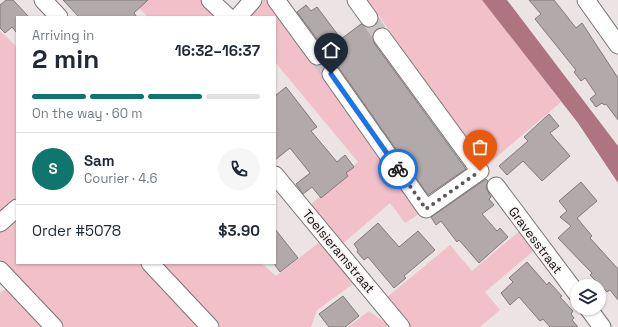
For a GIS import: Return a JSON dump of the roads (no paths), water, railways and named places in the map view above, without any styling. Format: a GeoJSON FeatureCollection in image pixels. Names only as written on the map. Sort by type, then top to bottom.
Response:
{"type":"FeatureCollection","features":[{"type":"Feature","properties":{"kind":"street"},"geometry":{"type":"LineString","coordinates":[[43,0],[58,16]]}},
{"type":"Feature","properties":{"kind":"street"},"geometry":{"type":"LineString","coordinates":[[210,0],[227,16]]}},
{"type":"Feature","properties":{"kind":"street"},"geometry":{"type":"LineString","coordinates":[[239,16],[254,0]]}},
{"type":"Feature","properties":{"kind":"street"},"geometry":{"type":"LineString","coordinates":[[276,0],[317,56]]}},
{"type":"Feature","properties":{"kind":"street"},"geometry":{"type":"LineString","coordinates":[[356,0],[369,18]]}},
{"type":"Feature","properties":{"kind":"street"},"geometry":{"type":"LineString","coordinates":[[586,0],[618,45]]}},
{"type":"Feature","properties":{"kind":"street"},"geometry":{"type":"LineString","coordinates":[[331,74],[426,209],[480,171],[382,38]]}},
{"type":"Feature","properties":{"kind":"street","name":"Toelsieramstraat"},"geometry":{"type":"LineString","coordinates":[[276,176],[402,327]]}},
{"type":"Feature","properties":{"kind":"street","name":"Gravesstraat"},"geometry":{"type":"LineString","coordinates":[[496,186],[570,285]]}},
{"type":"Feature","properties":{"kind":"street"},"geometry":{"type":"LineString","coordinates":[[0,223],[16,209]]}},
{"type":"Feature","properties":{"kind":"street"},"geometry":{"type":"LineString","coordinates":[[151,264],[210,327]]}},
{"type":"Feature","properties":{"kind":"street"},"geometry":{"type":"LineString","coordinates":[[0,270],[54,327]]}},
{"type":"Feature","properties":{"kind":"street"},"geometry":{"type":"LineString","coordinates":[[593,315],[602,327]]}},
{"type":"Feature","properties":{"kind":"tunnel"},"geometry":{"type":"LineString","coordinates":[[369,18],[382,37]]}},
{"type":"Feature","properties":{"kind":"tunnel"},"geometry":{"type":"LineString","coordinates":[[317,56],[331,74]]}}]}
